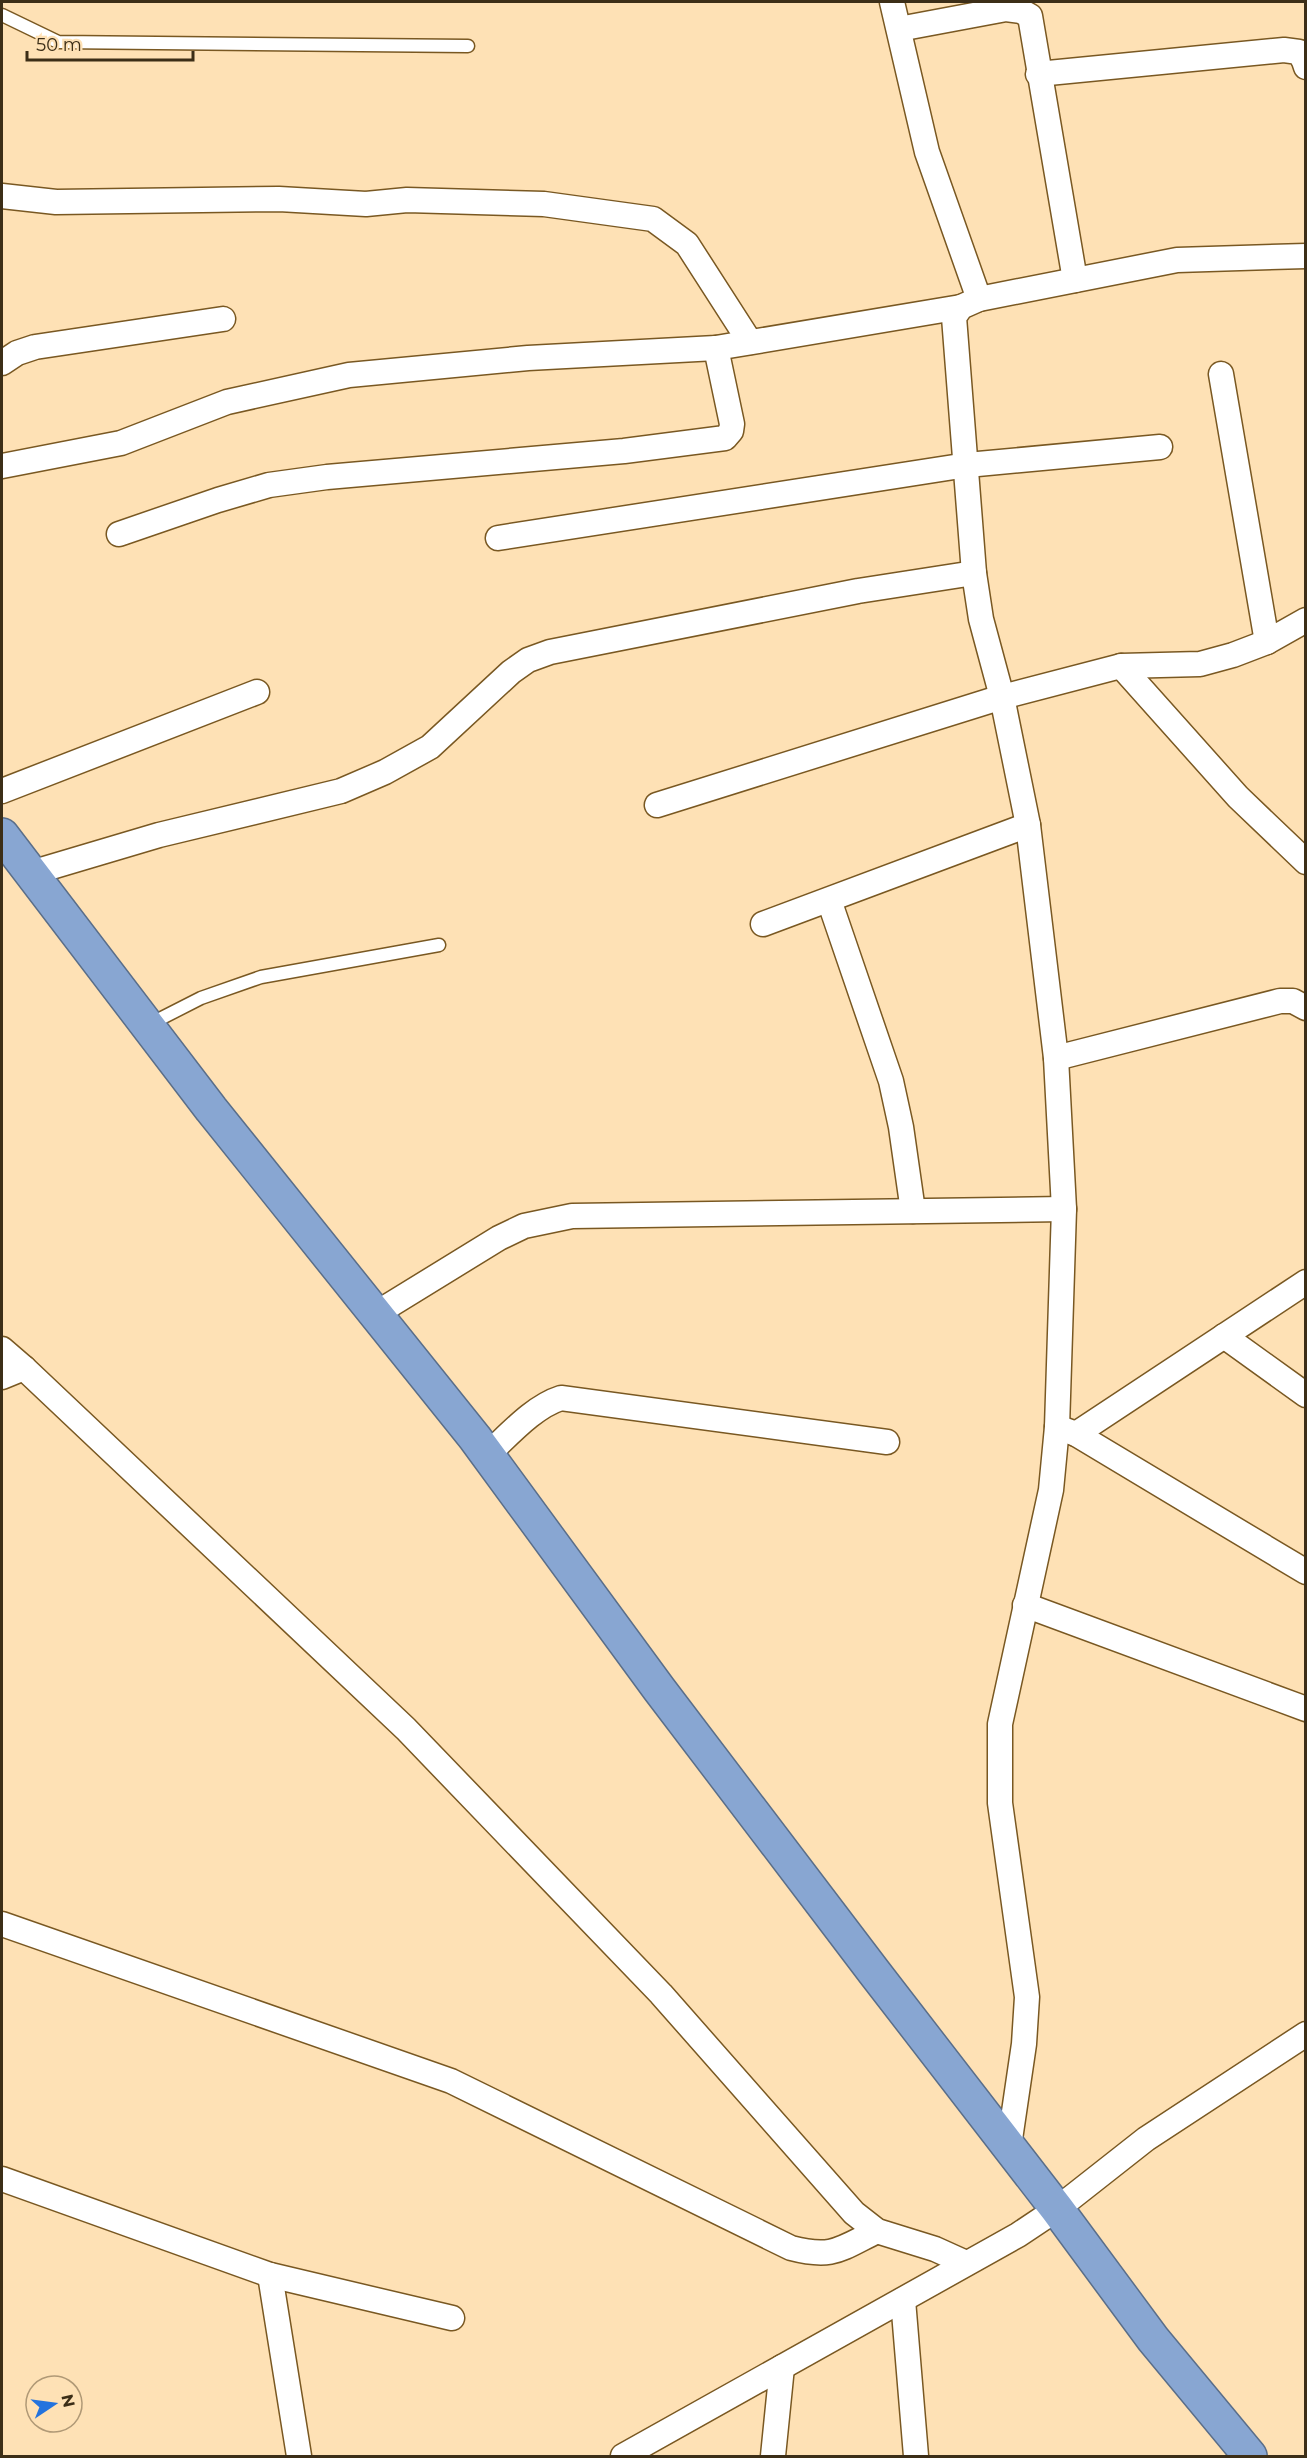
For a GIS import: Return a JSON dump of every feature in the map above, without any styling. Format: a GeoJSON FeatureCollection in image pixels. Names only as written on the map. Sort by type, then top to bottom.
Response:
{"type":"FeatureCollection","features":[{"type":"Feature","properties":{"kind":"highway"},"geometry":{"type":"LineString","coordinates":[[2,835],[146,1026],[487,1455],[659,1689],[1057,2209],[1153,2339],[1250,2457]]}},
{"type":"Feature","properties":{"kind":"street"},"geometry":{"type":"LineString","coordinates":[[892,2],[927,152],[970,303]]}},
{"type":"Feature","properties":{"kind":"street"},"geometry":{"type":"LineString","coordinates":[[899,29],[1006,9],[1021,11],[1030,16],[1038,74],[1075,280]]}},
{"type":"Feature","properties":{"kind":"street"},"geometry":{"type":"LineString","coordinates":[[1038,74],[1284,50],[1299,52],[1305,67]]}},
{"type":"Feature","properties":{"kind":"street"},"geometry":{"type":"LineString","coordinates":[[2,196],[56,202],[279,199],[366,204],[407,200],[544,204],[653,219],[687,244],[750,342]]}},
{"type":"Feature","properties":{"kind":"street"},"geometry":{"type":"LineString","coordinates":[[2,466],[122,443],[227,402],[349,375],[528,358],[716,348],[970,303],[1177,260],[1305,256]]}},
{"type":"Feature","properties":{"kind":"street"},"geometry":{"type":"LineString","coordinates":[[970,303],[954,317],[974,573],[981,619],[1002,697],[1028,825],[1056,1058],[1064,1209],[1066,1430],[1000,1724],[1000,1803],[1027,1997],[1024,2044],[1009,2146]]}},
{"type":"Feature","properties":{"kind":"street"},"geometry":{"type":"LineString","coordinates":[[2,363],[17,353],[35,347],[223,319]]}},
{"type":"Feature","properties":{"kind":"street"},"geometry":{"type":"LineString","coordinates":[[119,534],[270,485],[327,477],[624,451],[725,438],[731,431],[732,424],[716,348]]}},
{"type":"Feature","properties":{"kind":"street"},"geometry":{"type":"LineString","coordinates":[[1221,374],[1267,642]]}},
{"type":"Feature","properties":{"kind":"street"},"geometry":{"type":"LineString","coordinates":[[498,538],[967,465],[1160,447]]}},
{"type":"Feature","properties":{"kind":"street"},"geometry":{"type":"LineString","coordinates":[[31,873],[159,835],[341,791],[385,772],[429,747],[511,672],[528,660],[550,652],[858,591],[974,573]]}},
{"type":"Feature","properties":{"kind":"street"},"geometry":{"type":"LineString","coordinates":[[657,805],[1002,697],[1121,666],[1200,664],[1233,655],[1267,642],[1305,620]]}},
{"type":"Feature","properties":{"kind":"street"},"geometry":{"type":"LineString","coordinates":[[1121,666],[1238,797],[1305,862]]}},
{"type":"Feature","properties":{"kind":"street"},"geometry":{"type":"LineString","coordinates":[[2,791],[256,692]]}},
{"type":"Feature","properties":{"kind":"street"},"geometry":{"type":"LineString","coordinates":[[763,924],[1028,825]]}},
{"type":"Feature","properties":{"kind":"street"},"geometry":{"type":"LineString","coordinates":[[829,900],[891,1081],[901,1127],[913,1211]]}},
{"type":"Feature","properties":{"kind":"street"},"geometry":{"type":"LineString","coordinates":[[1056,1058],[1280,1001],[1293,1001],[1305,1008]]}},
{"type":"Feature","properties":{"kind":"street"},"geometry":{"type":"LineString","coordinates":[[376,1313],[499,1238],[524,1226],[548,1219],[572,1216],[1064,1209]]}},
{"type":"Feature","properties":{"kind":"street"},"geometry":{"type":"LineString","coordinates":[[1066,1430],[1224,1336],[1305,1282]]}},
{"type":"Feature","properties":{"kind":"street"},"geometry":{"type":"LineString","coordinates":[[1224,1336],[1305,1395]]}},
{"type":"Feature","properties":{"kind":"street"},"geometry":{"type":"LineString","coordinates":[[2,1349],[406,1729],[661,1994],[854,2213],[877,2231],[935,2249],[966,2263]]}},
{"type":"Feature","properties":{"kind":"street"},"geometry":{"type":"LineString","coordinates":[[2,1377],[24,1368]]}},
{"type":"Feature","properties":{"kind":"street"},"geometry":{"type":"LineString","coordinates":[[487,1455],[549,1402],[561,1398],[887,1442]]}},
{"type":"Feature","properties":{"kind":"street"},"geometry":{"type":"LineString","coordinates":[[1066,1430],[1305,1572]]}},
{"type":"Feature","properties":{"kind":"street"},"geometry":{"type":"LineString","coordinates":[[1026,1605],[1305,1709]]}},
{"type":"Feature","properties":{"kind":"street"},"geometry":{"type":"LineString","coordinates":[[2,1924],[450,2081],[791,2248],[815,2254],[836,2252],[877,2231]]}},
{"type":"Feature","properties":{"kind":"street"},"geometry":{"type":"LineString","coordinates":[[623,2457],[660,2445],[782,2367],[1018,2235],[1057,2209],[1146,2139],[1305,2034]]}},
{"type":"Feature","properties":{"kind":"street"},"geometry":{"type":"LineString","coordinates":[[2,2179],[270,2275],[452,2318]]}},
{"type":"Feature","properties":{"kind":"street"},"geometry":{"type":"LineString","coordinates":[[270,2275],[299,2457]]}},
{"type":"Feature","properties":{"kind":"street"},"geometry":{"type":"LineString","coordinates":[[903,2300],[916,2457]]}},
{"type":"Feature","properties":{"kind":"street"},"geometry":{"type":"LineString","coordinates":[[773,2457],[782,2367]]}},
{"type":"Feature","properties":{"kind":"lane"},"geometry":{"type":"LineString","coordinates":[[2,15],[58,42],[468,46]]}},
{"type":"Feature","properties":{"kind":"lane"},"geometry":{"type":"LineString","coordinates":[[146,1026],[209,994],[261,977],[439,945]]}}]}
